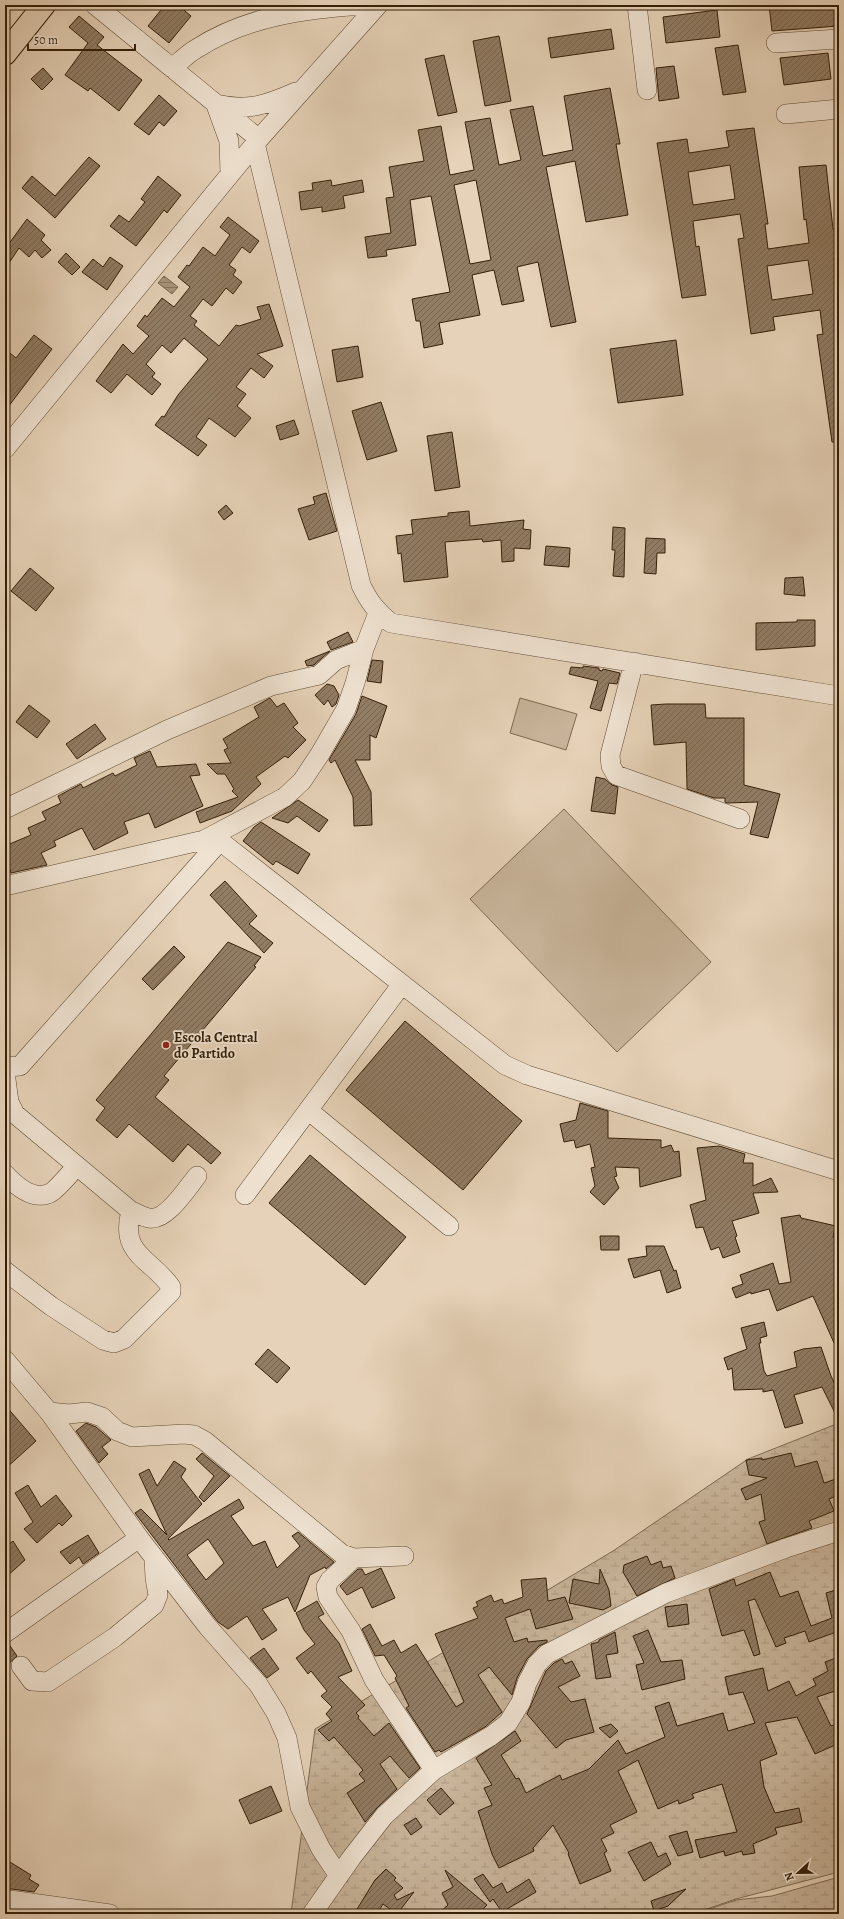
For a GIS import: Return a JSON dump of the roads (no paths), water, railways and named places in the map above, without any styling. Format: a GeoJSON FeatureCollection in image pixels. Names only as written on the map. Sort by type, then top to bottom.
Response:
{"type":"FeatureCollection","features":[{"type":"Feature","properties":{"kind":"highway"},"geometry":{"type":"LineString","coordinates":[[5,54],[44,5]]}},
{"type":"Feature","properties":{"kind":"street"},"geometry":{"type":"LineString","coordinates":[[96,5],[215,103],[257,141],[361,586],[368,601],[378,613],[391,623],[839,696]]}},
{"type":"Feature","properties":{"kind":"street"},"geometry":{"type":"LineString","coordinates":[[172,68],[195,49],[207,42],[266,17],[320,8],[363,5]]}},
{"type":"Feature","properties":{"kind":"street"},"geometry":{"type":"LineString","coordinates":[[5,449],[257,141],[378,5]]}},
{"type":"Feature","properties":{"kind":"street"},"geometry":{"type":"LineString","coordinates":[[637,5],[647,90]]}},
{"type":"Feature","properties":{"kind":"street"},"geometry":{"type":"LineString","coordinates":[[776,43],[839,39]]}},
{"type":"Feature","properties":{"kind":"street"},"geometry":{"type":"LineString","coordinates":[[215,103],[230,107],[253,107],[271,104],[304,88]]}},
{"type":"Feature","properties":{"kind":"street"},"geometry":{"type":"LineString","coordinates":[[215,103],[229,141],[230,174]]}},
{"type":"Feature","properties":{"kind":"street"},"geometry":{"type":"LineString","coordinates":[[786,114],[839,109]]}},
{"type":"Feature","properties":{"kind":"street"},"geometry":{"type":"LineString","coordinates":[[5,1067],[20,1066],[212,841],[285,797],[302,781],[320,754],[346,709],[355,683],[364,648],[378,613]]}},
{"type":"Feature","properties":{"kind":"street"},"geometry":{"type":"LineString","coordinates":[[5,809],[167,730],[271,686],[319,675],[325,672],[336,660],[364,648]]}},
{"type":"Feature","properties":{"kind":"street"},"geometry":{"type":"LineString","coordinates":[[634,662],[610,755],[611,766],[616,775],[740,819]]}},
{"type":"Feature","properties":{"kind":"street"},"geometry":{"type":"LineString","coordinates":[[5,886],[212,841],[402,984],[505,1065],[527,1075],[839,1171]]}},
{"type":"Feature","properties":{"kind":"street"},"geometry":{"type":"LineString","coordinates":[[245,1195],[402,984]]}},
{"type":"Feature","properties":{"kind":"street"},"geometry":{"type":"LineString","coordinates":[[5,1072],[9,1102],[14,1114],[131,1211],[150,1219],[159,1216],[169,1210],[197,1176]]}},
{"type":"Feature","properties":{"kind":"street"},"geometry":{"type":"LineString","coordinates":[[308,1110],[449,1226]]}},
{"type":"Feature","properties":{"kind":"street"},"geometry":{"type":"LineString","coordinates":[[5,1174],[15,1184],[36,1196],[49,1194],[77,1166]]}},
{"type":"Feature","properties":{"kind":"street"},"geometry":{"type":"LineString","coordinates":[[5,1271],[51,1306],[103,1340],[114,1343],[124,1339],[171,1292],[171,1287],[136,1252],[129,1236],[128,1222],[131,1211]]}},
{"type":"Feature","properties":{"kind":"street"},"geometry":{"type":"LineString","coordinates":[[5,1360],[49,1412],[154,1557],[208,1627],[258,1684],[276,1713],[288,1738],[300,1807],[321,1850],[339,1876]]}},
{"type":"Feature","properties":{"kind":"street"},"geometry":{"type":"LineString","coordinates":[[49,1412],[69,1414],[86,1412],[102,1417],[117,1431],[132,1437],[170,1434],[194,1435],[205,1441],[342,1554],[354,1558],[404,1556]]}},
{"type":"Feature","properties":{"kind":"street"},"geometry":{"type":"LineString","coordinates":[[312,1914],[384,1816],[434,1770],[491,1736],[508,1723],[521,1702],[527,1683],[536,1664],[547,1654],[666,1593],[786,1548],[839,1531]]}},
{"type":"Feature","properties":{"kind":"street"},"geometry":{"type":"LineString","coordinates":[[5,1633],[140,1538]]}},
{"type":"Feature","properties":{"kind":"street"},"geometry":{"type":"LineString","coordinates":[[20,1666],[32,1681],[48,1682],[115,1637],[154,1605],[158,1595],[155,1578],[154,1557]]}},
{"type":"Feature","properties":{"kind":"street"},"geometry":{"type":"LineString","coordinates":[[354,1558],[330,1580],[326,1587],[328,1597],[351,1631],[374,1680],[434,1770]]}},
{"type":"Feature","properties":{"kind":"street"},"geometry":{"type":"LineString","coordinates":[[10,1900],[110,1914]]}},
{"type":"Feature","properties":{"kind":"place","name":"Escola Central do Partido"},"geometry":{"type":"Point","coordinates":[166,1045]}}]}
